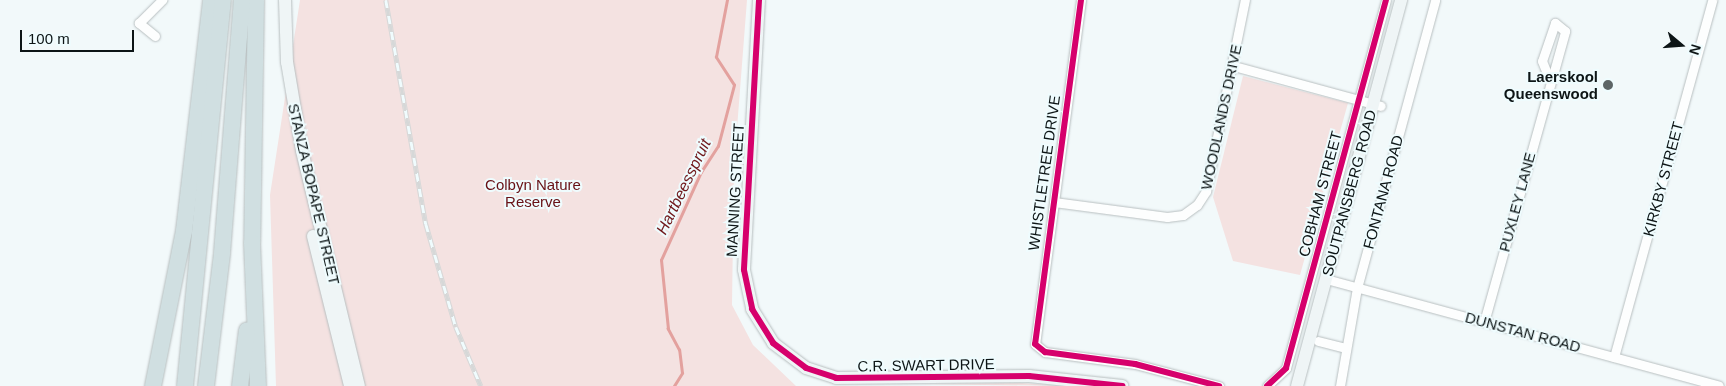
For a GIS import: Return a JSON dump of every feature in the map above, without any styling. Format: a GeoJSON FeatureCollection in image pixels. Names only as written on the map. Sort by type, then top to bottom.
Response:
{"type":"FeatureCollection","features":[{"type":"Feature","properties":{"kind":"highway"},"geometry":{"type":"LineString","coordinates":[[164,386],[211,0]]}},
{"type":"Feature","properties":{"kind":"highway"},"geometry":{"type":"LineString","coordinates":[[185,386],[223,0]]}},
{"type":"Feature","properties":{"kind":"highway"},"geometry":{"type":"LineString","coordinates":[[206,386],[222,253],[242,0]]}},
{"type":"Feature","properties":{"kind":"highway"},"geometry":{"type":"LineString","coordinates":[[256,0],[252,243],[258,386]]}},
{"type":"Feature","properties":{"kind":"highway"},"geometry":{"type":"LineString","coordinates":[[153,386],[184,231]]}},
{"type":"Feature","properties":{"kind":"highway"},"geometry":{"type":"LineString","coordinates":[[240,386],[252,243]]}},
{"type":"Feature","properties":{"kind":"main road","name":"STANZA BOPAPE STREET"},"geometry":{"type":"LineString","coordinates":[[279,0],[291,136],[350,386]]}},
{"type":"Feature","properties":{"kind":"main road","name":"STANZA BOPAPE STREET"},"geometry":{"type":"LineString","coordinates":[[285,0],[287,62],[302,151],[359,386]]}},
{"type":"Feature","properties":{"kind":"main road","name":"MANNING STREET"},"geometry":{"type":"LineString","coordinates":[[759,0],[744,281],[763,331],[797,363]]}},
{"type":"Feature","properties":{"kind":"main road","name":"SOUTPANSBERG ROAD"},"geometry":{"type":"LineString","coordinates":[[1377,105],[1401,0]]}},
{"type":"Feature","properties":{"kind":"main road","name":"SOUTPANSBERG ROAD"},"geometry":{"type":"LineString","coordinates":[[1297,386],[1330,280],[1377,105],[1409,0]]}},
{"type":"Feature","properties":{"kind":"main road","name":"SOUTPANSBERG ROAD"},"geometry":{"type":"LineString","coordinates":[[1306,386],[1318,341],[1330,280]]}},
{"type":"Feature","properties":{"kind":"main road","name":"C.R. SWART DRIVE"},"geometry":{"type":"LineString","coordinates":[[797,363],[820,374],[855,379],[1059,378],[1122,386]]}},
{"type":"Feature","properties":{"kind":"main road","name":"C.R. SWART DRIVE"},"geometry":{"type":"LineString","coordinates":[[1059,378],[1088,386]]}},
{"type":"Feature","properties":{"kind":"street"},"geometry":{"type":"LineString","coordinates":[[155,36],[138,23],[162,0]]}},
{"type":"Feature","properties":{"kind":"street","name":"WHISTLETREE DRIVE"},"geometry":{"type":"LineString","coordinates":[[1081,0],[1054,202],[1033,334],[1037,348],[1050,354],[1136,364],[1219,386]]}},
{"type":"Feature","properties":{"kind":"street","name":"WOODLANDS DRIVE"},"geometry":{"type":"LineString","coordinates":[[1054,202],[1168,217],[1192,210],[1206,191],[1234,66],[1245,0]]}},
{"type":"Feature","properties":{"kind":"street","name":"COBHAM STREET"},"geometry":{"type":"LineString","coordinates":[[1267,386],[1286,368],[1386,0]]}},
{"type":"Feature","properties":{"kind":"street","name":"FONTANA ROAD"},"geometry":{"type":"LineString","coordinates":[[1340,386],[1357,288],[1435,0]]}},
{"type":"Feature","properties":{"kind":"street","name":"KIRKBY STREET"},"geometry":{"type":"LineString","coordinates":[[1614,357],[1712,0]]}},
{"type":"Feature","properties":{"kind":"street","name":"PUXLEY LANE"},"geometry":{"type":"LineString","coordinates":[[1484,322],[1565,29],[1555,23],[1542,61],[1550,81]]}},
{"type":"Feature","properties":{"kind":"street"},"geometry":{"type":"LineString","coordinates":[[1234,66],[1377,105]]}},
{"type":"Feature","properties":{"kind":"street","name":"DUNSTAN ROAD"},"geometry":{"type":"LineString","coordinates":[[1330,280],[1719,386]]}},
{"type":"Feature","properties":{"kind":"street"},"geometry":{"type":"LineString","coordinates":[[1318,341],[1346,348]]}},
{"type":"Feature","properties":{"kind":"green space","name":"Colbyn Nature Reserve"},"geometry":{"type":"Polygon","coordinates":[[[300,0],[747,0],[734,167],[732,305],[753,345],[796,386],[276,386],[270,195],[300,0]]]}},
{"type":"Feature","properties":{"kind":"green space"},"geometry":{"type":"Polygon","coordinates":[[[1243,76],[1348,103],[1300,275],[1233,261],[1213,197],[1243,76]]]}},
{"type":"Feature","properties":{"kind":"green space"},"geometry":{"type":"Polygon","coordinates":[[[1022,383],[1063,386],[919,384],[1022,383]]]}},
{"type":"Feature","properties":{"kind":"waterway","name":"Hartbeesspruit"},"geometry":{"type":"LineString","coordinates":[[674,386],[682,373],[679,350],[668,329],[661,260],[701,172],[718,146],[734,85],[716,57],[727,0]]}},
{"type":"Feature","properties":{"kind":"railway"},"geometry":{"type":"LineString","coordinates":[[386,0],[426,224],[456,327],[481,386]]}},
{"type":"Feature","properties":{"kind":"cycle path"},"geometry":{"type":"LineString","coordinates":[[759,0],[744,270],[752,309],[773,343],[806,368],[836,378],[1029,376],[1122,386]]}},
{"type":"Feature","properties":{"kind":"cycle path"},"geometry":{"type":"LineString","coordinates":[[1081,0],[1035,344],[1045,352],[1135,364],[1219,386]]}},
{"type":"Feature","properties":{"kind":"cycle path"},"geometry":{"type":"LineString","coordinates":[[1267,386],[1286,368],[1386,0]]}},
{"type":"Feature","properties":{"kind":"place","name":"Laerskool Queenswood"},"geometry":{"type":"Point","coordinates":[1608,85]}}]}
